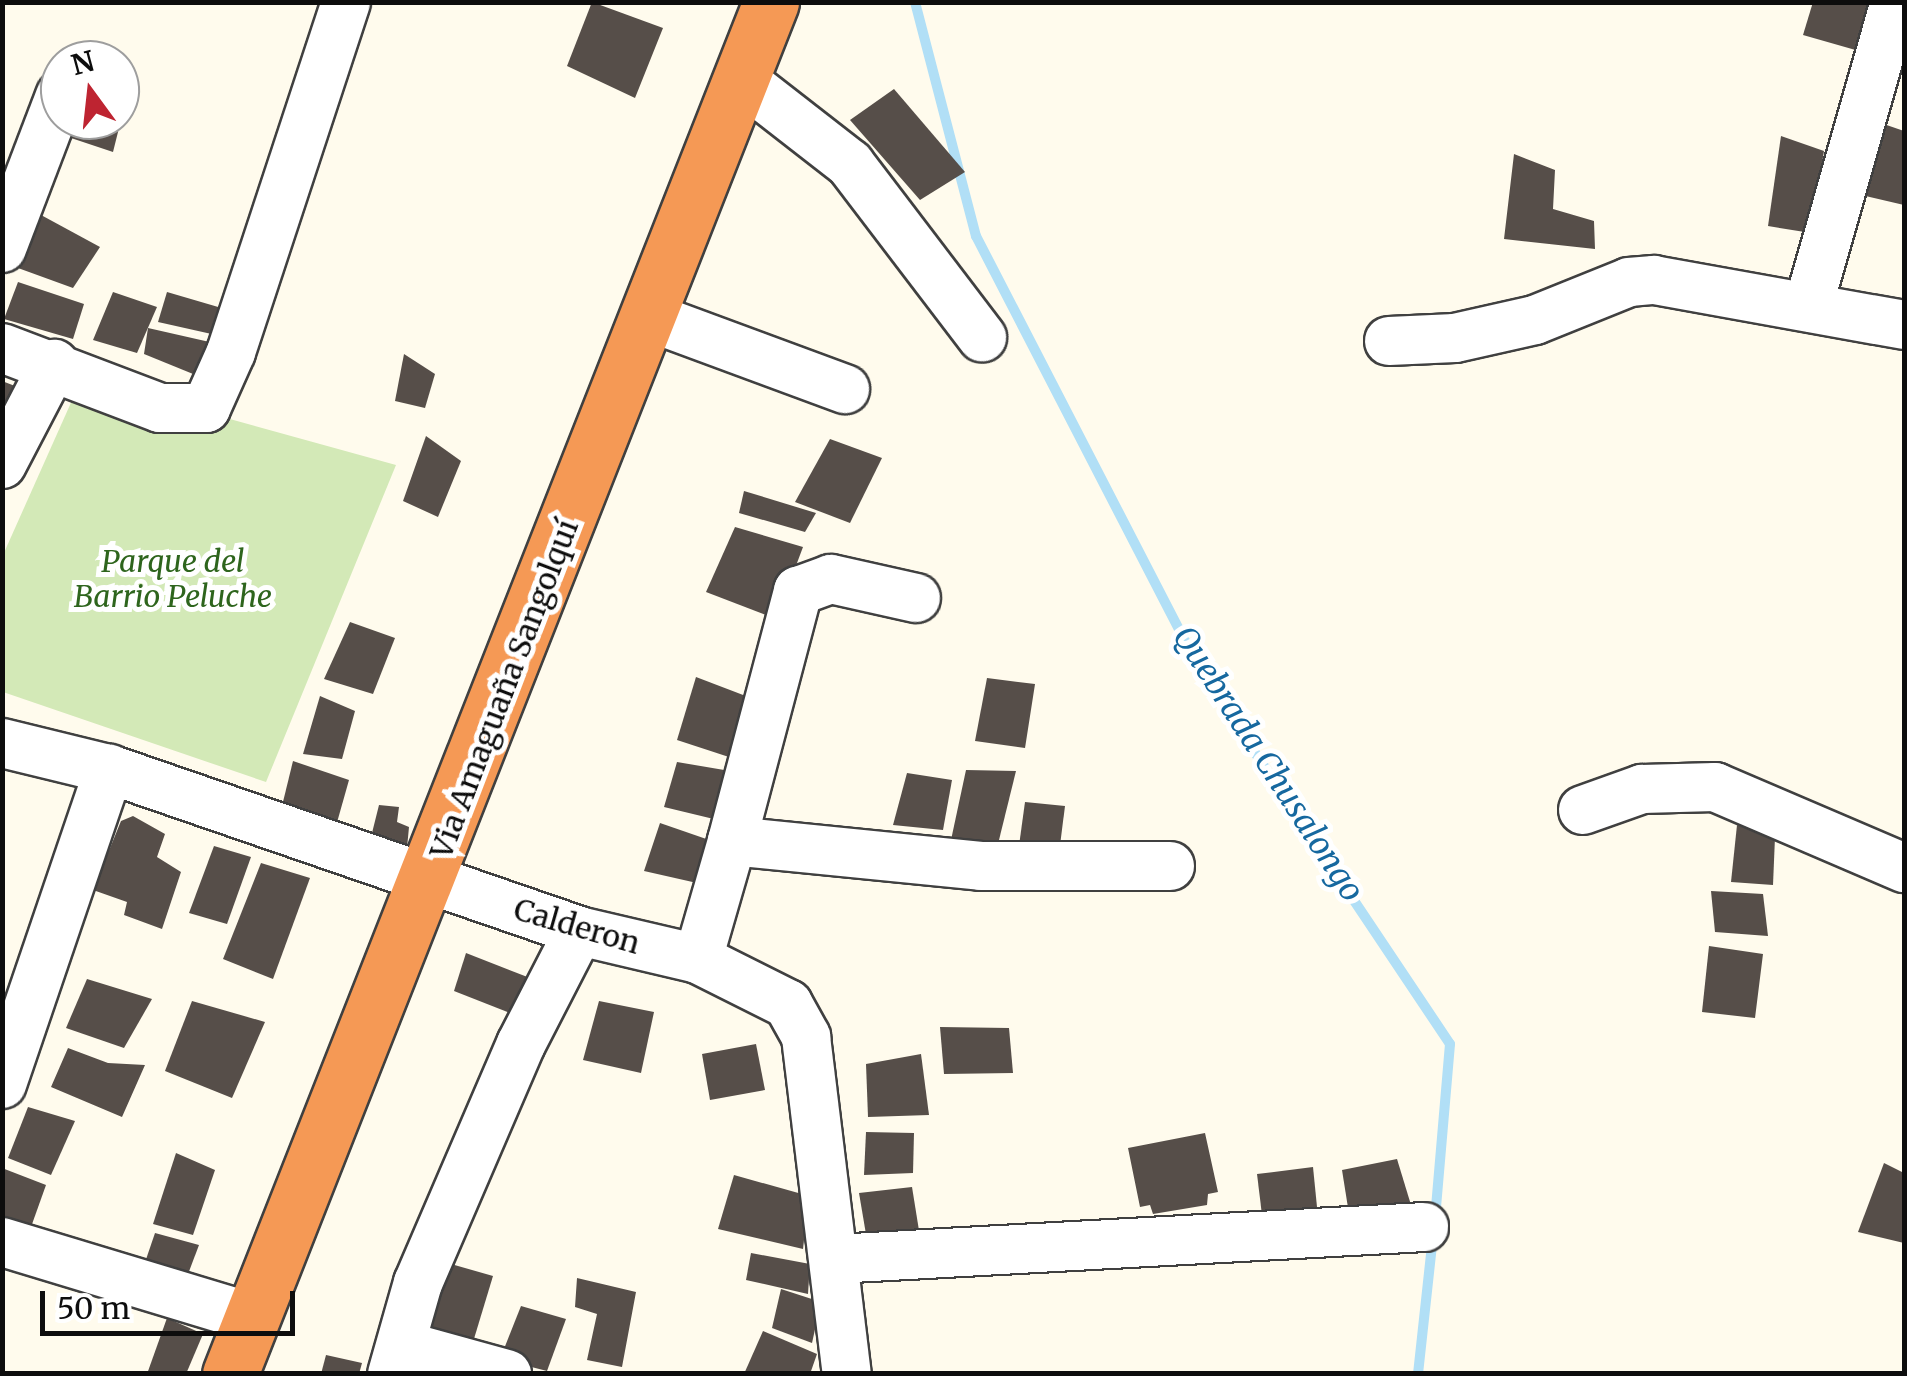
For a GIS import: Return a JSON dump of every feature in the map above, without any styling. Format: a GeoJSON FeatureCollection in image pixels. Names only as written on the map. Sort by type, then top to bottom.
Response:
{"type":"FeatureCollection","features":[{"type":"Feature","properties":{"kind":"highway","name":"Via Amaguaña Sangolquí"},"geometry":{"type":"LineString","coordinates":[[230,1374],[430,878],[771,2]]}},
{"type":"Feature","properties":{"kind":"street"},"geometry":{"type":"LineString","coordinates":[[2,348],[54,364],[160,408],[206,408],[231,352],[346,2]]}},
{"type":"Feature","properties":{"kind":"street"},"geometry":{"type":"LineString","coordinates":[[1808,307],[1895,2]]}},
{"type":"Feature","properties":{"kind":"street"},"geometry":{"type":"LineString","coordinates":[[741,79],[850,164],[982,337]]}},
{"type":"Feature","properties":{"kind":"street"},"geometry":{"type":"LineString","coordinates":[[2,248],[43,140]]}},
{"type":"Feature","properties":{"kind":"street"},"geometry":{"type":"LineString","coordinates":[[1389,341],[1456,338],[1535,320],[1629,282],[1808,307],[1904,326]]}},
{"type":"Feature","properties":{"kind":"street"},"geometry":{"type":"LineString","coordinates":[[650,316],[844,388]]}},
{"type":"Feature","properties":{"kind":"street"},"geometry":{"type":"LineString","coordinates":[[2,464],[54,364]]}},
{"type":"Feature","properties":{"kind":"street"},"geometry":{"type":"LineString","coordinates":[[698,959],[798,591],[831,579],[916,598]]}},
{"type":"Feature","properties":{"kind":"street","name":"Calderon"},"geometry":{"type":"LineString","coordinates":[[2,743],[109,770],[579,931],[698,959],[788,1004],[806,1037],[846,1374]]}},
{"type":"Feature","properties":{"kind":"street"},"geometry":{"type":"LineString","coordinates":[[2,1084],[109,770]]}},
{"type":"Feature","properties":{"kind":"street"},"geometry":{"type":"LineString","coordinates":[[1583,810],[1642,788],[1715,787],[1904,868]]}},
{"type":"Feature","properties":{"kind":"street"},"geometry":{"type":"LineString","coordinates":[[732,841],[981,866],[1170,866]]}},
{"type":"Feature","properties":{"kind":"street"},"geometry":{"type":"LineString","coordinates":[[508,1374],[397,1359],[426,1264],[521,1044],[579,931]]}},
{"type":"Feature","properties":{"kind":"street"},"geometry":{"type":"LineString","coordinates":[[834,1259],[1424,1227]]}},
{"type":"Feature","properties":{"kind":"street"},"geometry":{"type":"LineString","coordinates":[[2,1242],[253,1318]]}},
{"type":"Feature","properties":{"kind":"green space","name":"Parque del Barrio Peluche"},"geometry":{"type":"Polygon","coordinates":[[[82,378],[396,465],[266,782],[3,692],[3,555],[82,378]]]}},
{"type":"Feature","properties":{"kind":"building"},"geometry":{"type":"Polygon","coordinates":[[[592,2],[663,28],[635,98],[567,66],[592,2]]]}},
{"type":"Feature","properties":{"kind":"building"},"geometry":{"type":"Polygon","coordinates":[[[1813,2],[1879,2],[1866,53],[1803,35],[1813,2]]]}},
{"type":"Feature","properties":{"kind":"building"},"geometry":{"type":"Polygon","coordinates":[[[894,89],[965,172],[920,200],[850,120],[894,89]]]}},
{"type":"Feature","properties":{"kind":"building"},"geometry":{"type":"Polygon","coordinates":[[[1872,120],[1904,131],[1904,205],[1857,194],[1872,120]]]}},
{"type":"Feature","properties":{"kind":"building"},"geometry":{"type":"Polygon","coordinates":[[[1781,136],[1824,151],[1811,233],[1768,226],[1781,136]]]}},
{"type":"Feature","properties":{"kind":"building"},"geometry":{"type":"Polygon","coordinates":[[[77,140],[116,140],[113,152],[77,140]]]}},
{"type":"Feature","properties":{"kind":"building"},"geometry":{"type":"Polygon","coordinates":[[[1514,154],[1555,170],[1553,209],[1594,221],[1595,249],[1504,239],[1514,154]]]}},
{"type":"Feature","properties":{"kind":"building"},"geometry":{"type":"Polygon","coordinates":[[[41,215],[100,247],[73,288],[18,268],[41,215]]]}},
{"type":"Feature","properties":{"kind":"building"},"geometry":{"type":"Polygon","coordinates":[[[18,282],[84,304],[73,339],[4,319],[18,282]]]}},
{"type":"Feature","properties":{"kind":"building"},"geometry":{"type":"Polygon","coordinates":[[[113,292],[157,307],[137,353],[93,340],[113,292]]]}},
{"type":"Feature","properties":{"kind":"building"},"geometry":{"type":"Polygon","coordinates":[[[167,292],[225,309],[216,335],[158,322],[167,292]]]}},
{"type":"Feature","properties":{"kind":"building"},"geometry":{"type":"Polygon","coordinates":[[[148,328],[214,343],[198,376],[144,354],[148,328]]]}},
{"type":"Feature","properties":{"kind":"building"},"geometry":{"type":"Polygon","coordinates":[[[404,354],[435,374],[425,408],[395,401],[404,354]]]}},
{"type":"Feature","properties":{"kind":"building"},"geometry":{"type":"Polygon","coordinates":[[[2,381],[15,386],[2,415],[2,381]]]}},
{"type":"Feature","properties":{"kind":"building"},"geometry":{"type":"Polygon","coordinates":[[[426,436],[461,461],[438,517],[403,501],[426,436]]]}},
{"type":"Feature","properties":{"kind":"building"},"geometry":{"type":"Polygon","coordinates":[[[830,439],[882,458],[850,523],[795,502],[830,439]]]}},
{"type":"Feature","properties":{"kind":"building"},"geometry":{"type":"Polygon","coordinates":[[[744,491],[816,513],[805,532],[739,513],[744,491]]]}},
{"type":"Feature","properties":{"kind":"building"},"geometry":{"type":"Polygon","coordinates":[[[735,527],[803,547],[776,619],[706,592],[735,527]]]}},
{"type":"Feature","properties":{"kind":"building"},"geometry":{"type":"Polygon","coordinates":[[[350,622],[395,638],[373,694],[324,679],[350,622]]]}},
{"type":"Feature","properties":{"kind":"building"},"geometry":{"type":"Polygon","coordinates":[[[696,677],[751,698],[732,758],[677,740],[696,677]]]}},
{"type":"Feature","properties":{"kind":"building"},"geometry":{"type":"Polygon","coordinates":[[[987,678],[1035,684],[1025,748],[975,741],[987,678]]]}},
{"type":"Feature","properties":{"kind":"building"},"geometry":{"type":"Polygon","coordinates":[[[320,696],[355,711],[342,759],[303,754],[320,696]]]}},
{"type":"Feature","properties":{"kind":"building"},"geometry":{"type":"Polygon","coordinates":[[[293,761],[349,780],[336,826],[282,806],[293,761]]]}},
{"type":"Feature","properties":{"kind":"building"},"geometry":{"type":"Polygon","coordinates":[[[677,762],[736,772],[722,821],[664,807],[677,762]]]}},
{"type":"Feature","properties":{"kind":"building"},"geometry":{"type":"Polygon","coordinates":[[[966,770],[1016,771],[998,844],[951,840],[966,770]]]}},
{"type":"Feature","properties":{"kind":"building"},"geometry":{"type":"Polygon","coordinates":[[[907,773],[952,780],[943,830],[893,825],[907,773]]]}},
{"type":"Feature","properties":{"kind":"building"},"geometry":{"type":"Polygon","coordinates":[[[1025,802],[1065,806],[1059,853],[1018,853],[1025,802]]]}},
{"type":"Feature","properties":{"kind":"building"},"geometry":{"type":"Polygon","coordinates":[[[379,805],[399,807],[397,822],[409,827],[407,848],[371,837],[379,805]]]}},
{"type":"Feature","properties":{"kind":"building"},"geometry":{"type":"Polygon","coordinates":[[[133,816],[165,834],[157,857],[181,872],[162,929],[124,915],[127,902],[93,890],[121,821],[133,816]]]}},
{"type":"Feature","properties":{"kind":"building"},"geometry":{"type":"Polygon","coordinates":[[[660,823],[715,842],[697,883],[644,871],[660,823]]]}},
{"type":"Feature","properties":{"kind":"building"},"geometry":{"type":"Polygon","coordinates":[[[1737,825],[1775,837],[1773,885],[1731,882],[1737,825]]]}},
{"type":"Feature","properties":{"kind":"building"},"geometry":{"type":"Polygon","coordinates":[[[214,846],[251,857],[227,924],[189,913],[214,846]]]}},
{"type":"Feature","properties":{"kind":"building"},"geometry":{"type":"Polygon","coordinates":[[[261,863],[310,878],[273,979],[223,959],[261,863]]]}},
{"type":"Feature","properties":{"kind":"building"},"geometry":{"type":"Polygon","coordinates":[[[1711,891],[1763,894],[1768,936],[1715,932],[1711,891]]]}},
{"type":"Feature","properties":{"kind":"building"},"geometry":{"type":"Polygon","coordinates":[[[1709,946],[1763,954],[1755,1018],[1702,1012],[1709,946]]]}},
{"type":"Feature","properties":{"kind":"building"},"geometry":{"type":"Polygon","coordinates":[[[466,953],[530,978],[515,1015],[454,991],[466,953]]]}},
{"type":"Feature","properties":{"kind":"building"},"geometry":{"type":"Polygon","coordinates":[[[87,979],[152,999],[124,1048],[66,1028],[87,979]]]}},
{"type":"Feature","properties":{"kind":"building"},"geometry":{"type":"Polygon","coordinates":[[[192,1001],[265,1022],[232,1098],[165,1071],[192,1001]]]}},
{"type":"Feature","properties":{"kind":"building"},"geometry":{"type":"Polygon","coordinates":[[[599,1001],[654,1012],[641,1073],[583,1060],[599,1001]]]}},
{"type":"Feature","properties":{"kind":"building"},"geometry":{"type":"Polygon","coordinates":[[[940,1027],[1009,1028],[1013,1073],[944,1074],[940,1027]]]}},
{"type":"Feature","properties":{"kind":"building"},"geometry":{"type":"Polygon","coordinates":[[[756,1044],[765,1090],[710,1100],[702,1054],[756,1044]]]}},
{"type":"Feature","properties":{"kind":"building"},"geometry":{"type":"Polygon","coordinates":[[[68,1048],[108,1063],[145,1065],[122,1117],[51,1087],[68,1048]]]}},
{"type":"Feature","properties":{"kind":"building"},"geometry":{"type":"Polygon","coordinates":[[[921,1054],[929,1115],[868,1117],[866,1064],[921,1054]]]}},
{"type":"Feature","properties":{"kind":"building"},"geometry":{"type":"Polygon","coordinates":[[[28,1107],[75,1121],[51,1175],[8,1158],[28,1107]]]}},
{"type":"Feature","properties":{"kind":"building"},"geometry":{"type":"Polygon","coordinates":[[[866,1132],[914,1133],[913,1173],[864,1175],[866,1132]]]}},
{"type":"Feature","properties":{"kind":"building"},"geometry":{"type":"Polygon","coordinates":[[[1205,1133],[1218,1192],[1208,1194],[1207,1205],[1153,1214],[1150,1205],[1140,1207],[1128,1148],[1205,1133]]]}},
{"type":"Feature","properties":{"kind":"building"},"geometry":{"type":"Polygon","coordinates":[[[176,1153],[215,1170],[193,1235],[153,1224],[176,1153]]]}},
{"type":"Feature","properties":{"kind":"building"},"geometry":{"type":"Polygon","coordinates":[[[1397,1159],[1411,1205],[1349,1214],[1342,1170],[1397,1159]]]}},
{"type":"Feature","properties":{"kind":"building"},"geometry":{"type":"Polygon","coordinates":[[[1884,1163],[1904,1173],[1904,1243],[1858,1232],[1884,1163]]]}},
{"type":"Feature","properties":{"kind":"building"},"geometry":{"type":"Polygon","coordinates":[[[1313,1167],[1317,1207],[1262,1215],[1257,1174],[1313,1167]]]}},
{"type":"Feature","properties":{"kind":"building"},"geometry":{"type":"Polygon","coordinates":[[[2,1168],[46,1185],[26,1241],[2,1233],[2,1168]]]}},
{"type":"Feature","properties":{"kind":"building"},"geometry":{"type":"Polygon","coordinates":[[[734,1175],[809,1196],[803,1249],[718,1229],[734,1175]]]}},
{"type":"Feature","properties":{"kind":"building"},"geometry":{"type":"Polygon","coordinates":[[[912,1187],[921,1243],[869,1252],[859,1193],[912,1187]]]}},
{"type":"Feature","properties":{"kind":"building"},"geometry":{"type":"Polygon","coordinates":[[[155,1233],[199,1245],[182,1290],[140,1277],[155,1233]]]}},
{"type":"Feature","properties":{"kind":"building"},"geometry":{"type":"Polygon","coordinates":[[[751,1253],[810,1264],[808,1294],[746,1280],[751,1253]]]}},
{"type":"Feature","properties":{"kind":"building"},"geometry":{"type":"Polygon","coordinates":[[[444,1262],[493,1276],[470,1352],[419,1333],[444,1262]]]}},
{"type":"Feature","properties":{"kind":"building"},"geometry":{"type":"Polygon","coordinates":[[[577,1278],[636,1292],[622,1367],[587,1360],[597,1314],[575,1307],[577,1278]]]}},
{"type":"Feature","properties":{"kind":"building"},"geometry":{"type":"Polygon","coordinates":[[[781,1289],[821,1302],[812,1343],[772,1328],[781,1289]]]}},
{"type":"Feature","properties":{"kind":"building"},"geometry":{"type":"Polygon","coordinates":[[[521,1306],[566,1319],[547,1371],[500,1359],[521,1306]]]}},
{"type":"Feature","properties":{"kind":"building"},"geometry":{"type":"Polygon","coordinates":[[[167,1318],[203,1334],[186,1374],[147,1374],[167,1318]]]}},
{"type":"Feature","properties":{"kind":"building"},"geometry":{"type":"Polygon","coordinates":[[[763,1331],[817,1354],[810,1374],[744,1374],[763,1331]]]}},
{"type":"Feature","properties":{"kind":"building"},"geometry":{"type":"Polygon","coordinates":[[[326,1355],[362,1363],[359,1374],[321,1374],[326,1355]]]}},
{"type":"Feature","properties":{"kind":"waterway","name":"Quebrada Chusalongo"},"geometry":{"type":"LineString","coordinates":[[915,2],[976,236],[1203,675],[1450,1044],[1435,1218]]}},
{"type":"Feature","properties":{"kind":"waterway","name":"Quebrada Chusalongo"},"geometry":{"type":"LineString","coordinates":[[1418,1374],[1433,1235]]}}]}
